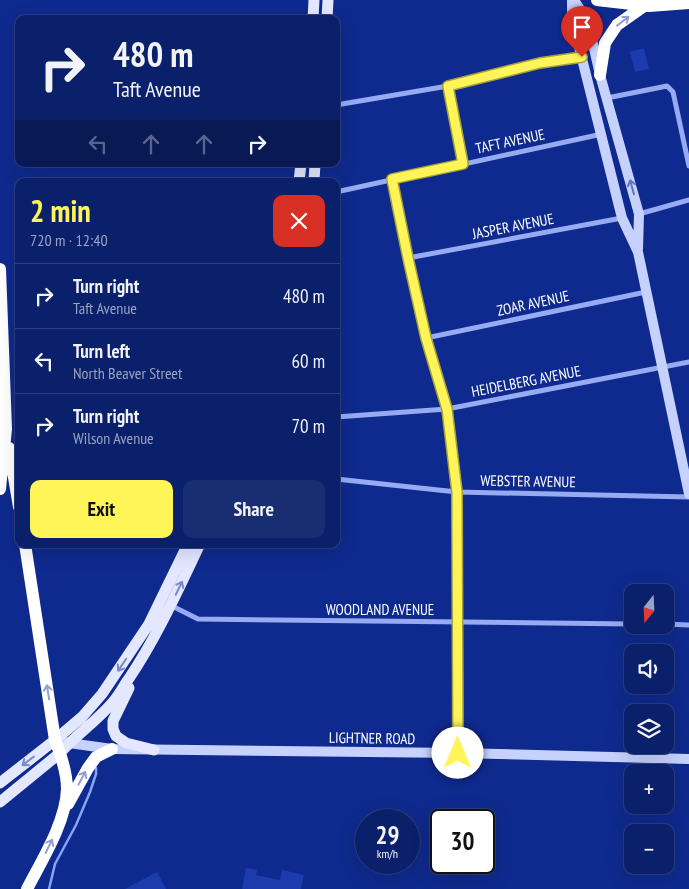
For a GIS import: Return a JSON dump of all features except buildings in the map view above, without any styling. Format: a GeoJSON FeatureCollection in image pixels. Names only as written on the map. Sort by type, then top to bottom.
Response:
{"type":"FeatureCollection","features":[{"type":"Feature","properties":{"kind":"highway"},"geometry":{"type":"LineString","coordinates":[[596,0],[644,6],[689,3]]}},
{"type":"Feature","properties":{"kind":"highway"},"geometry":{"type":"LineString","coordinates":[[600,76],[605,42],[617,25],[644,6]]}},
{"type":"Feature","properties":{"kind":"highway"},"geometry":{"type":"LineString","coordinates":[[0,269],[6,429],[15,483]]}},
{"type":"Feature","properties":{"kind":"highway"},"geometry":{"type":"LineString","coordinates":[[0,489],[6,429]]}},
{"type":"Feature","properties":{"kind":"highway"},"geometry":{"type":"LineString","coordinates":[[26,548],[56,740],[64,748],[67,789],[63,816]]}},
{"type":"Feature","properties":{"kind":"highway"},"geometry":{"type":"LineString","coordinates":[[27,889],[88,768],[96,758],[112,749]]}},
{"type":"Feature","properties":{"kind":"main road"},"geometry":{"type":"LineString","coordinates":[[313,15],[314,0]]}},
{"type":"Feature","properties":{"kind":"main road"},"geometry":{"type":"LineString","coordinates":[[327,15],[328,0]]}},
{"type":"Feature","properties":{"kind":"main road"},"geometry":{"type":"LineString","coordinates":[[573,0],[572,19],[622,218],[638,252]]}},
{"type":"Feature","properties":{"kind":"main road"},"geometry":{"type":"LineString","coordinates":[[573,0],[588,22],[600,76],[639,214],[638,252],[689,496]]}},
{"type":"Feature","properties":{"kind":"main road"},"geometry":{"type":"LineString","coordinates":[[0,802],[90,725],[113,702],[140,663],[158,632],[166,603],[187,548]]}},
{"type":"Feature","properties":{"kind":"main road"},"geometry":{"type":"LineString","coordinates":[[0,783],[56,740],[82,717],[102,694],[149,624],[166,603],[198,548]]}},
{"type":"Feature","properties":{"kind":"main road"},"geometry":{"type":"LineString","coordinates":[[140,663],[113,721],[112,729],[116,736],[126,742],[154,750]]}},
{"type":"Feature","properties":{"kind":"main road","name":"LIGHTNER ROAD"},"geometry":{"type":"LineString","coordinates":[[64,748],[458,753],[689,759]]}},
{"type":"Feature","properties":{"kind":"street"},"geometry":{"type":"LineString","coordinates":[[340,104],[448,86],[540,63],[582,57]]}},
{"type":"Feature","properties":{"kind":"street"},"geometry":{"type":"LineString","coordinates":[[448,86],[463,164]]}},
{"type":"Feature","properties":{"kind":"street"},"geometry":{"type":"LineString","coordinates":[[607,98],[667,86],[673,92],[689,166]]}},
{"type":"Feature","properties":{"kind":"street","name":"TAFT AVENUE"},"geometry":{"type":"LineString","coordinates":[[340,191],[602,134]]}},
{"type":"Feature","properties":{"kind":"street"},"geometry":{"type":"LineString","coordinates":[[392,179],[426,338],[447,409],[457,492],[458,753]]}},
{"type":"Feature","properties":{"kind":"street"},"geometry":{"type":"LineString","coordinates":[[639,214],[689,200]]}},
{"type":"Feature","properties":{"kind":"street","name":"JASPER AVENUE"},"geometry":{"type":"LineString","coordinates":[[408,258],[622,218]]}},
{"type":"Feature","properties":{"kind":"street","name":"ZOAR AVENUE"},"geometry":{"type":"LineString","coordinates":[[426,338],[646,292]]}},
{"type":"Feature","properties":{"kind":"street","name":"HEIDELBERG AVENUE"},"geometry":{"type":"LineString","coordinates":[[340,416],[447,409],[689,362]]}},
{"type":"Feature","properties":{"kind":"street","name":"WEBSTER AVENUE"},"geometry":{"type":"LineString","coordinates":[[340,479],[457,492],[689,496]]}},
{"type":"Feature","properties":{"kind":"street","name":"WOODLAND AVENUE"},"geometry":{"type":"LineString","coordinates":[[166,603],[198,619],[624,624]]}},
{"type":"Feature","properties":{"kind":"street"},"geometry":{"type":"LineString","coordinates":[[674,624],[689,625]]}},
{"type":"Feature","properties":{"kind":"waterway"},"geometry":{"type":"LineString","coordinates":[[49,889],[55,864],[76,825],[90,792],[96,768]]}},
{"type":"Feature","properties":{"kind":"route"},"geometry":{"type":"LineString","coordinates":[[458,753],[457,492],[447,409],[426,338],[392,179],[463,164],[448,86],[540,63],[582,57]]}}]}
